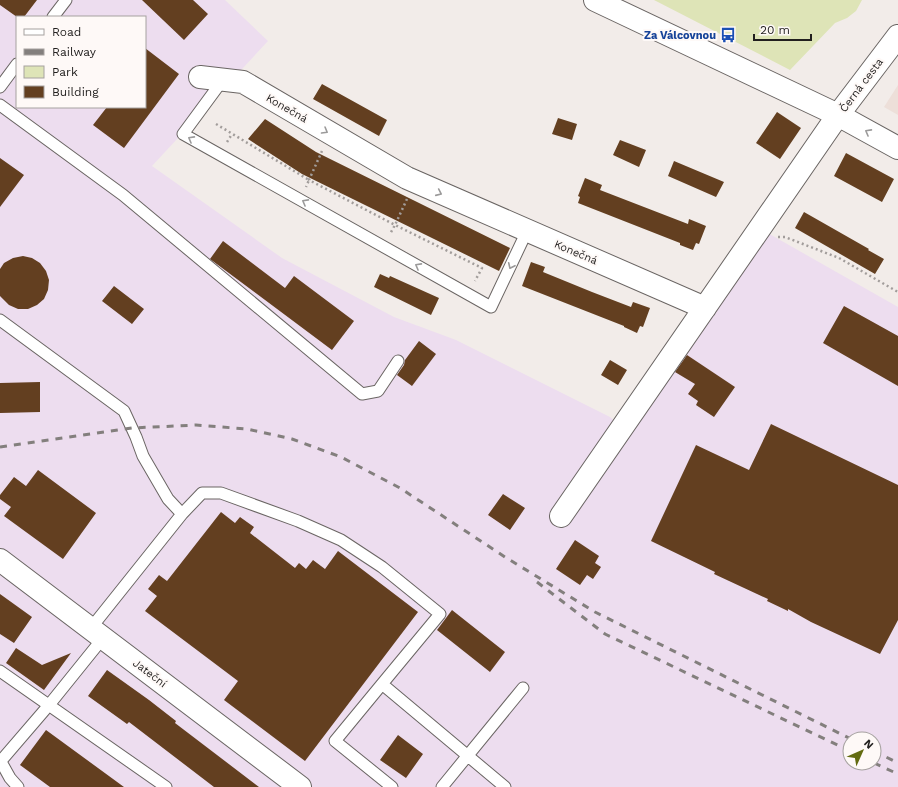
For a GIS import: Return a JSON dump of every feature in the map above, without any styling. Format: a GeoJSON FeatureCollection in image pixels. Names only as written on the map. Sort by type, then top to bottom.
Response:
{"type":"FeatureCollection","features":[{"type":"Feature","properties":{"kind":"street"},"geometry":{"type":"LineString","coordinates":[[595,0],[838,115],[898,148]]}},
{"type":"Feature","properties":{"kind":"street","name":"Černá cesta"},"geometry":{"type":"LineString","coordinates":[[838,115],[898,36]]}},
{"type":"Feature","properties":{"kind":"street"},"geometry":{"type":"LineString","coordinates":[[200,77],[222,81]]}},
{"type":"Feature","properties":{"kind":"street","name":"Konečná"},"geometry":{"type":"LineString","coordinates":[[222,81],[243,82],[407,178],[706,308]]}},
{"type":"Feature","properties":{"kind":"street"},"geometry":{"type":"LineString","coordinates":[[561,516],[838,115]]}},
{"type":"Feature","properties":{"kind":"street","name":"Jateční"},"geometry":{"type":"LineString","coordinates":[[0,560],[300,787]]}},
{"type":"Feature","properties":{"kind":"lane"},"geometry":{"type":"LineString","coordinates":[[54,16],[66,0]]}},
{"type":"Feature","properties":{"kind":"lane"},"geometry":{"type":"LineString","coordinates":[[0,87],[16,65]]}},
{"type":"Feature","properties":{"kind":"lane"},"geometry":{"type":"LineString","coordinates":[[222,81],[183,134],[491,308],[524,229]]}},
{"type":"Feature","properties":{"kind":"lane"},"geometry":{"type":"LineString","coordinates":[[0,105],[123,195],[362,394],[378,391],[398,361]]}},
{"type":"Feature","properties":{"kind":"lane"},"geometry":{"type":"LineString","coordinates":[[0,320],[124,411],[136,437],[142,456],[168,499],[182,514]]}},
{"type":"Feature","properties":{"kind":"lane"},"geometry":{"type":"LineString","coordinates":[[18,787],[10,778],[0,761],[49,705],[97,633],[182,514],[202,493],[221,493],[298,521],[341,540],[382,566],[440,614],[336,741],[392,787]]}},
{"type":"Feature","properties":{"kind":"lane"},"geometry":{"type":"LineString","coordinates":[[0,671],[166,787]]}},
{"type":"Feature","properties":{"kind":"lane"},"geometry":{"type":"LineString","coordinates":[[382,684],[506,787]]}},
{"type":"Feature","properties":{"kind":"lane"},"geometry":{"type":"LineString","coordinates":[[442,787],[523,688]]}},
{"type":"Feature","properties":{"kind":"path"},"geometry":{"type":"LineString","coordinates":[[216,124],[309,180],[482,268],[476,281]]}},
{"type":"Feature","properties":{"kind":"path"},"geometry":{"type":"LineString","coordinates":[[226,144],[232,134]]}},
{"type":"Feature","properties":{"kind":"path"},"geometry":{"type":"LineString","coordinates":[[309,180],[324,145]]}},
{"type":"Feature","properties":{"kind":"path"},"geometry":{"type":"LineString","coordinates":[[395,225],[408,197]]}},
{"type":"Feature","properties":{"kind":"path"},"geometry":{"type":"LineString","coordinates":[[754,238],[785,237],[799,242],[839,258],[898,292]]}},
{"type":"Feature","properties":{"kind":"shaded area"},"geometry":{"type":"Polygon","coordinates":[[[0,0],[225,0],[268,41],[152,166],[282,258],[394,317],[456,340],[610,417],[629,433],[766,232],[898,307],[898,787],[0,787],[0,0]]]}},
{"type":"Feature","properties":{"kind":"shaded area"},"geometry":{"type":"Polygon","coordinates":[[[898,85],[898,115],[884,107],[898,85]]]}},
{"type":"Feature","properties":{"kind":"green space"},"geometry":{"type":"Polygon","coordinates":[[[654,0],[862,0],[856,11],[847,18],[835,23],[790,70],[654,0]]]}},
{"type":"Feature","properties":{"kind":"building"},"geometry":{"type":"Polygon","coordinates":[[[0,0],[37,0],[25,16],[16,16],[0,5],[0,0]]]}},
{"type":"Feature","properties":{"kind":"building"},"geometry":{"type":"Polygon","coordinates":[[[142,0],[193,0],[208,14],[184,40],[142,0]]]}},
{"type":"Feature","properties":{"kind":"building"},"geometry":{"type":"Polygon","coordinates":[[[146,49],[179,74],[124,148],[93,125],[106,108],[146,108],[146,49]]]}},
{"type":"Feature","properties":{"kind":"building"},"geometry":{"type":"Polygon","coordinates":[[[322,84],[387,120],[379,136],[313,99],[322,84]]]}},
{"type":"Feature","properties":{"kind":"building"},"geometry":{"type":"Polygon","coordinates":[[[777,112],[801,128],[780,159],[756,143],[777,112]]]}},
{"type":"Feature","properties":{"kind":"building"},"geometry":{"type":"Polygon","coordinates":[[[558,118],[577,124],[572,140],[552,134],[558,118]]]}},
{"type":"Feature","properties":{"kind":"building"},"geometry":{"type":"Polygon","coordinates":[[[265,119],[316,152],[510,248],[499,271],[302,174],[248,139],[265,119]]]}},
{"type":"Feature","properties":{"kind":"building"},"geometry":{"type":"Polygon","coordinates":[[[620,140],[646,150],[639,167],[613,155],[620,140]]]}},
{"type":"Feature","properties":{"kind":"building"},"geometry":{"type":"Polygon","coordinates":[[[846,153],[894,179],[882,202],[834,176],[846,153]]]}},
{"type":"Feature","properties":{"kind":"building"},"geometry":{"type":"Polygon","coordinates":[[[0,158],[24,175],[0,207],[0,158]]]}},
{"type":"Feature","properties":{"kind":"building"},"geometry":{"type":"Polygon","coordinates":[[[674,161],[724,182],[716,197],[668,176],[674,161]]]}},
{"type":"Feature","properties":{"kind":"building"},"geometry":{"type":"Polygon","coordinates":[[[585,178],[602,185],[600,190],[688,224],[689,219],[706,226],[699,244],[696,243],[693,250],[680,245],[680,243],[578,203],[580,197],[578,196],[585,178]]]}},
{"type":"Feature","properties":{"kind":"building"},"geometry":{"type":"Polygon","coordinates":[[[804,212],[884,259],[875,274],[795,228],[804,212]]]}},
{"type":"Feature","properties":{"kind":"building"},"geometry":{"type":"Polygon","coordinates":[[[223,241],[285,288],[294,276],[354,321],[332,350],[210,259],[223,241]]]}},
{"type":"Feature","properties":{"kind":"building"},"geometry":{"type":"Polygon","coordinates":[[[23,256],[32,258],[40,263],[46,271],[49,280],[48,290],[44,299],[37,305],[28,309],[18,309],[9,305],[0,296],[0,269],[4,263],[13,258],[23,256]]]}},
{"type":"Feature","properties":{"kind":"building"},"geometry":{"type":"Polygon","coordinates":[[[531,262],[545,267],[543,272],[592,292],[631,307],[633,302],[650,308],[643,327],[640,326],[637,333],[624,326],[522,286],[531,262]]]}},
{"type":"Feature","properties":{"kind":"building"},"geometry":{"type":"Polygon","coordinates":[[[380,274],[389,278],[390,276],[439,298],[431,315],[374,287],[380,274]]]}},
{"type":"Feature","properties":{"kind":"building"},"geometry":{"type":"Polygon","coordinates":[[[114,286],[144,309],[132,324],[102,301],[114,286]]]}},
{"type":"Feature","properties":{"kind":"building"},"geometry":{"type":"Polygon","coordinates":[[[844,306],[898,336],[898,386],[823,343],[844,306]]]}},
{"type":"Feature","properties":{"kind":"building"},"geometry":{"type":"Polygon","coordinates":[[[419,341],[436,354],[412,386],[397,375],[404,365],[405,360],[419,341]]]}},
{"type":"Feature","properties":{"kind":"building"},"geometry":{"type":"Polygon","coordinates":[[[687,355],[735,387],[714,417],[696,405],[698,401],[688,394],[695,384],[675,372],[687,355]]]}},
{"type":"Feature","properties":{"kind":"building"},"geometry":{"type":"Polygon","coordinates":[[[610,360],[627,370],[618,385],[601,375],[610,360]]]}},
{"type":"Feature","properties":{"kind":"building"},"geometry":{"type":"Polygon","coordinates":[[[40,382],[40,412],[0,413],[0,383],[40,382]]]}},
{"type":"Feature","properties":{"kind":"building"},"geometry":{"type":"Polygon","coordinates":[[[771,424],[898,485],[898,620],[880,654],[811,622],[788,609],[788,611],[767,601],[768,599],[714,574],[715,572],[651,541],[696,445],[749,470],[771,424]]]}},
{"type":"Feature","properties":{"kind":"building"},"geometry":{"type":"Polygon","coordinates":[[[38,470],[96,513],[63,559],[4,516],[11,507],[0,499],[0,495],[14,477],[26,486],[38,470]]]}},
{"type":"Feature","properties":{"kind":"building"},"geometry":{"type":"Polygon","coordinates":[[[503,494],[525,508],[510,530],[488,515],[503,494]]]}},
{"type":"Feature","properties":{"kind":"building"},"geometry":{"type":"Polygon","coordinates":[[[221,512],[235,523],[240,517],[254,527],[250,533],[295,568],[299,563],[306,569],[313,560],[325,569],[338,551],[418,612],[305,761],[224,700],[238,681],[145,611],[157,596],[148,589],[159,575],[167,581],[221,512]]]}},
{"type":"Feature","properties":{"kind":"building"},"geometry":{"type":"Polygon","coordinates":[[[575,540],[599,556],[595,563],[601,567],[593,579],[587,575],[580,585],[556,569],[575,540]]]}},
{"type":"Feature","properties":{"kind":"building"},"geometry":{"type":"Polygon","coordinates":[[[0,594],[32,617],[14,643],[0,634],[0,594]]]}},
{"type":"Feature","properties":{"kind":"building"},"geometry":{"type":"Polygon","coordinates":[[[452,610],[505,652],[490,672],[437,630],[452,610]]]}},
{"type":"Feature","properties":{"kind":"building"},"geometry":{"type":"Polygon","coordinates":[[[16,648],[42,665],[71,653],[44,690],[6,663],[16,648]]]}},
{"type":"Feature","properties":{"kind":"building"},"geometry":{"type":"Polygon","coordinates":[[[107,670],[149,700],[176,721],[175,723],[259,787],[214,787],[129,722],[127,724],[88,696],[107,670]]]}},
{"type":"Feature","properties":{"kind":"building"},"geometry":{"type":"Polygon","coordinates":[[[46,730],[124,787],[50,787],[20,765],[46,730]]]}},
{"type":"Feature","properties":{"kind":"building"},"geometry":{"type":"Polygon","coordinates":[[[398,735],[423,754],[406,778],[380,760],[398,735]]]}},
{"type":"Feature","properties":{"kind":"railway"},"geometry":{"type":"LineString","coordinates":[[0,447],[132,428],[196,425],[247,429],[292,439],[341,457],[400,488],[505,557],[595,612],[842,735]]}},
{"type":"Feature","properties":{"kind":"railway"},"geometry":{"type":"LineString","coordinates":[[537,582],[605,634],[842,747]]}},
{"type":"Feature","properties":{"kind":"railway"},"geometry":{"type":"LineString","coordinates":[[882,755],[898,763]]}},
{"type":"Feature","properties":{"kind":"railway"},"geometry":{"type":"LineString","coordinates":[[882,767],[898,774]]}},
{"type":"Feature","properties":{"kind":"place","name":"Za Válcovnou"},"geometry":{"type":"Point","coordinates":[728,35]}}]}
